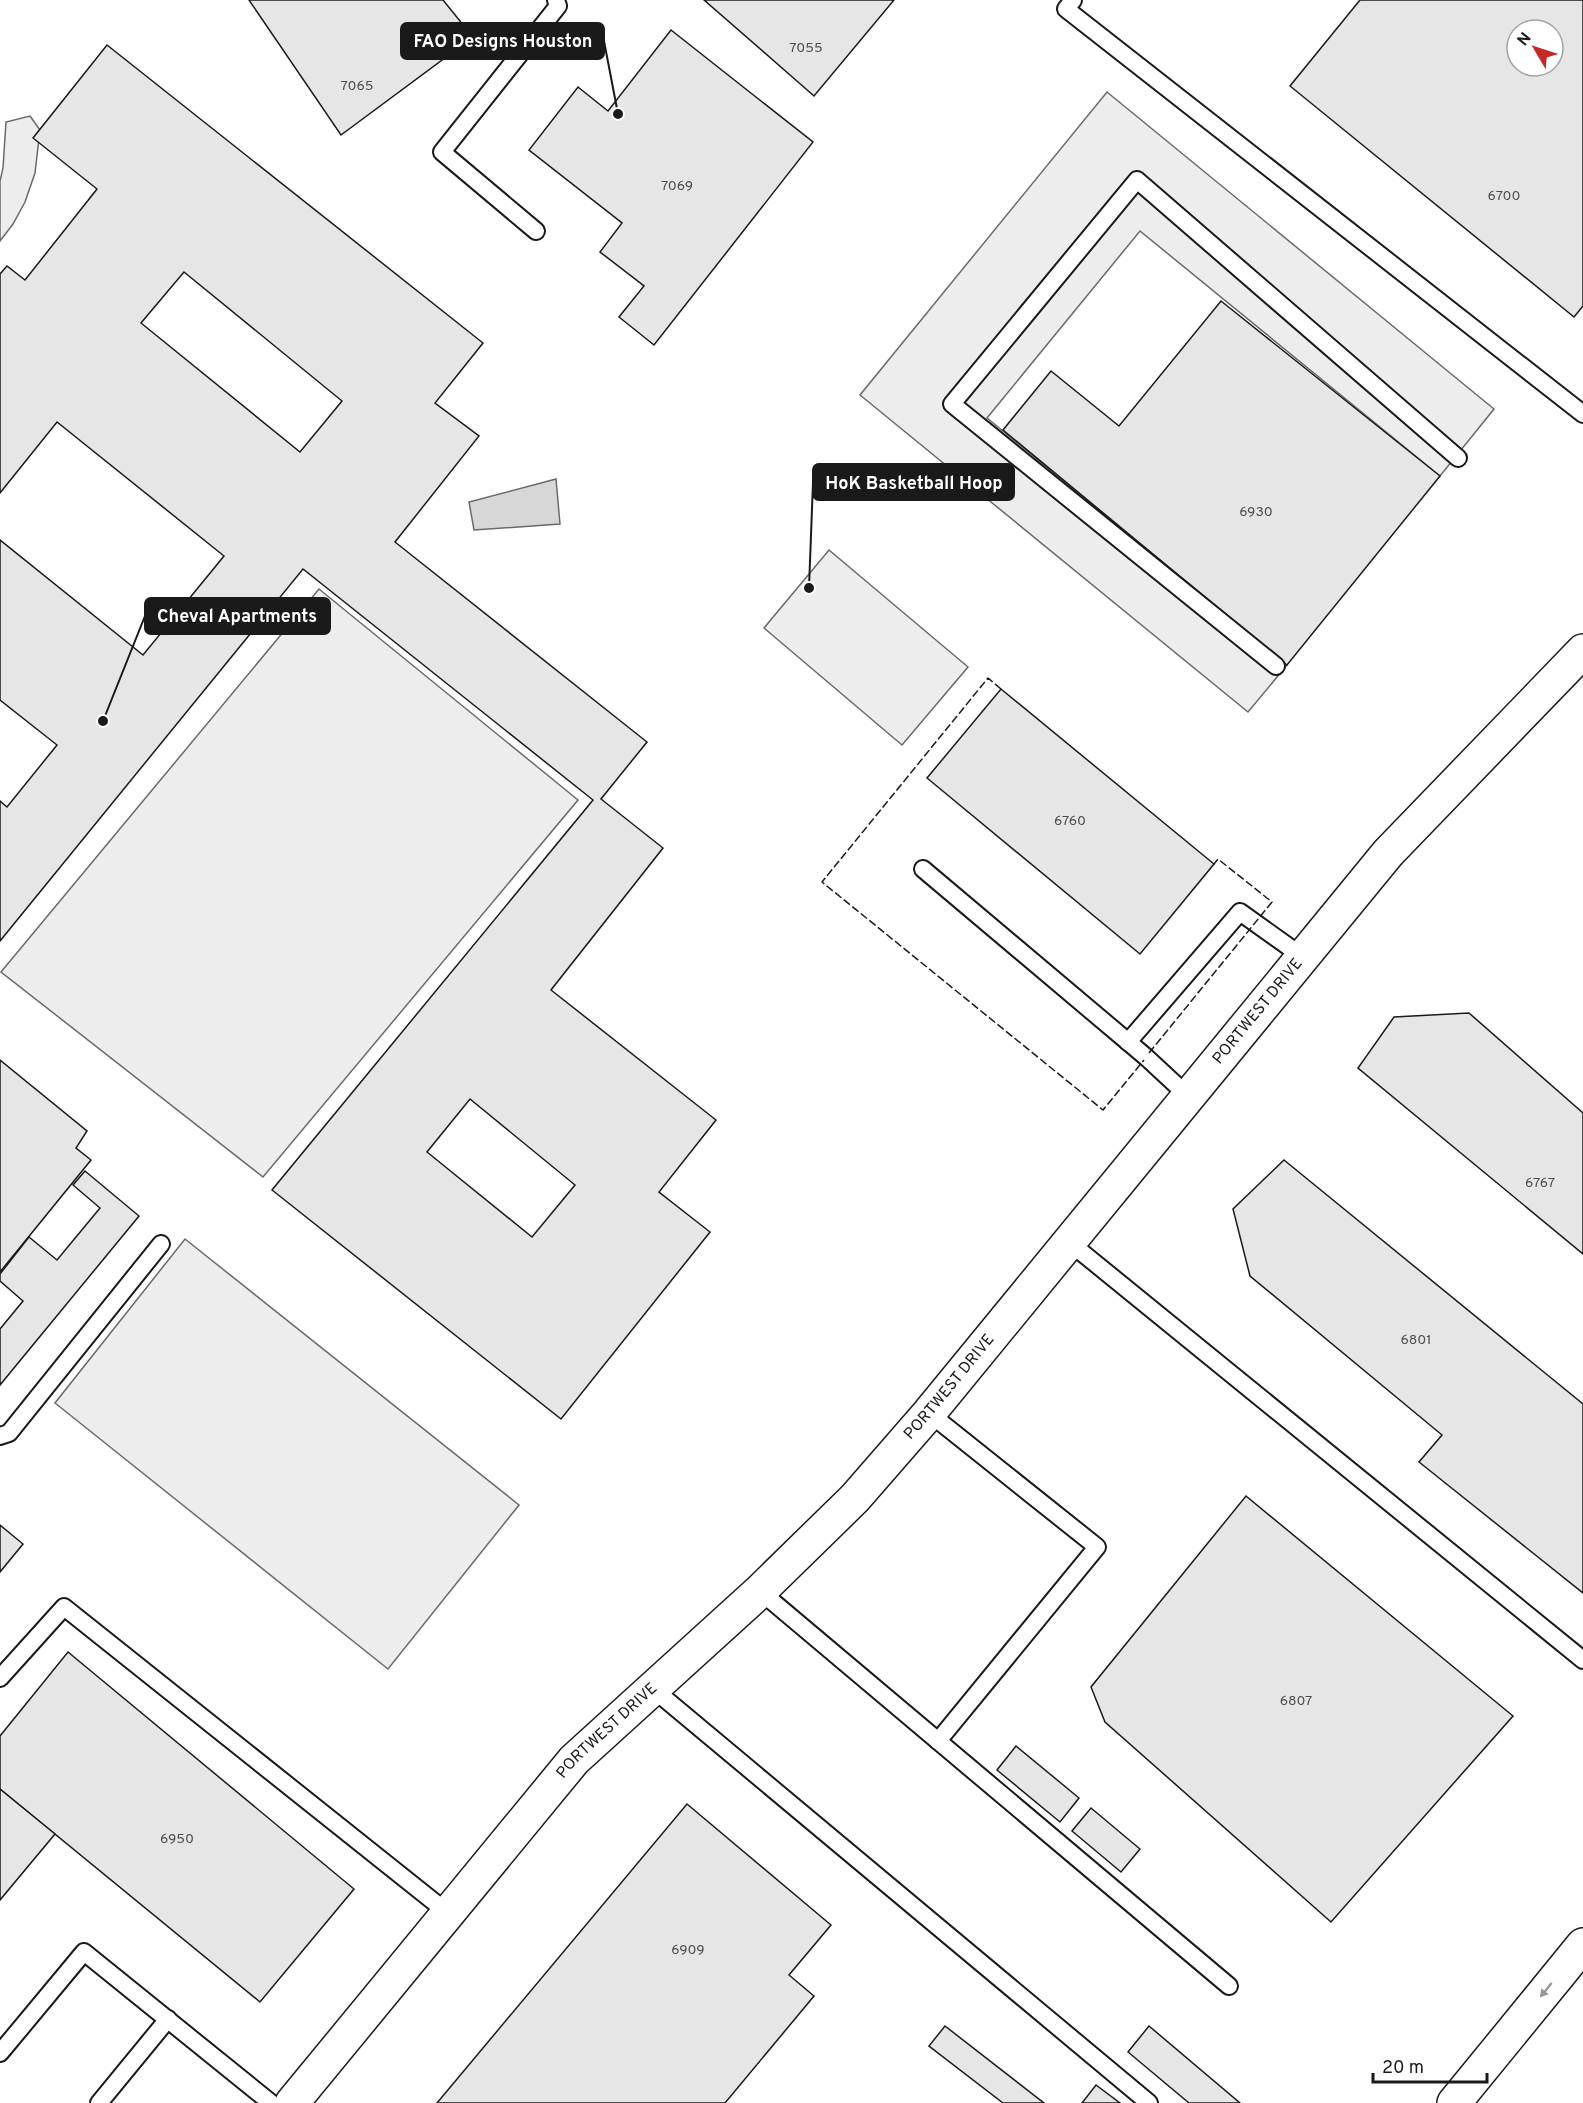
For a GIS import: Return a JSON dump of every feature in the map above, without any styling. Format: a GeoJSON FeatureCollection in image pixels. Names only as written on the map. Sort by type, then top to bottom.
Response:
{"type":"FeatureCollection","features":[{"type":"Feature","properties":{"kind":"main road","name":"PORTWEST DRIVE"},"geometry":{"type":"LineString","coordinates":[[292,2103],[574,1760],[760,1590],[855,1498],[929,1413],[1388,853],[1583,651]]}},
{"type":"Feature","properties":{"kind":"main road"},"geometry":{"type":"LineString","coordinates":[[1454,2103],[1583,1945]]}},
{"type":"Feature","properties":{"kind":"lane"},"geometry":{"type":"LineString","coordinates":[[536,231],[442,152],[558,6],[555,0]]}},
{"type":"Feature","properties":{"kind":"lane"},"geometry":{"type":"LineString","coordinates":[[1073,0],[1066,9],[1583,414]]}},
{"type":"Feature","properties":{"kind":"lane"},"geometry":{"type":"LineString","coordinates":[[1276,666],[952,404],[1137,180],[1458,458]]}},
{"type":"Feature","properties":{"kind":"lane"},"geometry":{"type":"LineString","coordinates":[[922,868],[1128,1042],[1188,1096]]}},
{"type":"Feature","properties":{"kind":"lane"},"geometry":{"type":"LineString","coordinates":[[1128,1042],[1240,912],[1303,957]]}},
{"type":"Feature","properties":{"kind":"lane"},"geometry":{"type":"LineString","coordinates":[[1069,1242],[1583,1660]]}},
{"type":"Feature","properties":{"kind":"lane"},"geometry":{"type":"LineString","coordinates":[[0,1436],[9,1433],[161,1244]]}},
{"type":"Feature","properties":{"kind":"lane"},"geometry":{"type":"LineString","coordinates":[[929,1413],[1097,1547],[938,1740]]}},
{"type":"Feature","properties":{"kind":"lane"},"geometry":{"type":"LineString","coordinates":[[760,1590],[1229,1986]]}},
{"type":"Feature","properties":{"kind":"lane"},"geometry":{"type":"LineString","coordinates":[[0,1678],[64,1607],[448,1912]]}},
{"type":"Feature","properties":{"kind":"lane"},"geometry":{"type":"LineString","coordinates":[[652,1688],[1149,2103]]}},
{"type":"Feature","properties":{"kind":"lane"},"geometry":{"type":"LineString","coordinates":[[0,2053],[84,1952],[272,2103]]}},
{"type":"Feature","properties":{"kind":"lane"},"geometry":{"type":"LineString","coordinates":[[99,2103],[168,2019]]}},
{"type":"Feature","properties":{"kind":"shaded area"},"geometry":{"type":"Polygon","coordinates":[[[1107,92],[1494,409],[1440,476],[1140,231],[987,418],[1287,665],[1248,712],[860,395],[1107,92]]]}},
{"type":"Feature","properties":{"kind":"shaded area"},"geometry":{"type":"Polygon","coordinates":[[[30,116],[40,130],[35,173],[25,202],[0,241],[0,181],[6,122],[30,116]]]}},
{"type":"Feature","properties":{"kind":"shaded area"},"geometry":{"type":"Polygon","coordinates":[[[556,479],[560,524],[474,530],[469,502],[556,479]]]}},
{"type":"Feature","properties":{"kind":"shaded area"},"geometry":{"type":"Polygon","coordinates":[[[829,550],[968,667],[902,745],[764,628],[829,550]]]}},
{"type":"Feature","properties":{"kind":"shaded area"},"geometry":{"type":"Polygon","coordinates":[[[319,589],[578,800],[263,1177],[1,972],[319,589]]]}},
{"type":"Feature","properties":{"kind":"shaded area"},"geometry":{"type":"Polygon","coordinates":[[[185,1239],[519,1505],[388,1669],[55,1403],[185,1239]]]}},
{"type":"Feature","properties":{"kind":"building"},"geometry":{"type":"Polygon","coordinates":[[[249,0],[443,0],[473,37],[341,135],[249,0]]]}},
{"type":"Feature","properties":{"kind":"building"},"geometry":{"type":"Polygon","coordinates":[[[704,0],[894,0],[814,96],[704,0]]]}},
{"type":"Feature","properties":{"kind":"building"},"geometry":{"type":"Polygon","coordinates":[[[1360,0],[1583,0],[1583,306],[1574,317],[1290,86],[1360,0]]]}},
{"type":"Feature","properties":{"kind":"building"},"geometry":{"type":"Polygon","coordinates":[[[671,30],[813,142],[654,345],[619,317],[644,286],[600,252],[622,223],[529,150],[578,87],[608,111],[671,30]]]}},
{"type":"Feature","properties":{"kind":"building"},"geometry":{"type":"Polygon","coordinates":[[[107,45],[483,343],[435,403],[479,436],[395,542],[647,742],[601,799],[663,848],[551,990],[716,1120],[659,1192],[710,1232],[561,1419],[272,1190],[593,800],[303,569],[0,941],[0,801],[7,807],[57,745],[0,700],[0,540],[143,655],[224,556],[57,422],[0,493],[0,274],[7,266],[25,280],[97,189],[33,138],[107,45]],[[184,272],[141,323],[300,452],[342,401],[184,272]],[[470,1099],[427,1152],[532,1237],[575,1185],[470,1099]]]}},
{"type":"Feature","properties":{"kind":"building"},"geometry":{"type":"Polygon","coordinates":[[[1221,301],[1440,476],[1287,665],[1003,430],[1051,371],[1119,426],[1221,301]]]}},
{"type":"Feature","properties":{"kind":"building"},"geometry":{"type":"Polygon","coordinates":[[[1001,689],[1214,864],[1140,954],[927,778],[1001,689]]]}},
{"type":"Feature","properties":{"kind":"building"},"geometry":{"type":"Polygon","coordinates":[[[1469,1013],[1583,1113],[1583,1254],[1358,1068],[1394,1017],[1469,1013]]]}},
{"type":"Feature","properties":{"kind":"building"},"geometry":{"type":"Polygon","coordinates":[[[0,1060],[87,1131],[76,1148],[91,1160],[0,1272],[0,1060]]]}},
{"type":"Feature","properties":{"kind":"building"},"geometry":{"type":"Polygon","coordinates":[[[1284,1160],[1583,1404],[1583,1593],[1419,1462],[1442,1435],[1250,1276],[1233,1209],[1284,1160]]]}},
{"type":"Feature","properties":{"kind":"building"},"geometry":{"type":"Polygon","coordinates":[[[85,1171],[139,1216],[0,1385],[0,1329],[23,1301],[0,1281],[0,1274],[29,1237],[57,1260],[100,1208],[73,1185],[85,1171]]]}},
{"type":"Feature","properties":{"kind":"building"},"geometry":{"type":"Polygon","coordinates":[[[1246,1496],[1513,1716],[1331,1922],[1105,1722],[1091,1687],[1246,1496]]]}},
{"type":"Feature","properties":{"kind":"building"},"geometry":{"type":"Polygon","coordinates":[[[0,1525],[23,1544],[0,1572],[0,1525]]]}},
{"type":"Feature","properties":{"kind":"building"},"geometry":{"type":"Polygon","coordinates":[[[68,1652],[354,1889],[260,2002],[0,1789],[0,1736],[68,1652]]]}},
{"type":"Feature","properties":{"kind":"building"},"geometry":{"type":"Polygon","coordinates":[[[1016,1746],[1079,1798],[1060,1822],[997,1770],[1016,1746]]]}},
{"type":"Feature","properties":{"kind":"building"},"geometry":{"type":"Polygon","coordinates":[[[0,1789],[55,1834],[0,1900],[0,1789]]]}},
{"type":"Feature","properties":{"kind":"building"},"geometry":{"type":"Polygon","coordinates":[[[687,1804],[831,1925],[789,1975],[814,1996],[725,2103],[437,2103],[687,1804]]]}},
{"type":"Feature","properties":{"kind":"building"},"geometry":{"type":"Polygon","coordinates":[[[1091,1808],[1140,1849],[1121,1872],[1072,1831],[1091,1808]]]}},
{"type":"Feature","properties":{"kind":"building"},"geometry":{"type":"Polygon","coordinates":[[[945,2026],[1044,2103],[1003,2103],[929,2046],[945,2026]]]}},
{"type":"Feature","properties":{"kind":"building"},"geometry":{"type":"Polygon","coordinates":[[[1149,2026],[1240,2103],[1189,2103],[1128,2052],[1149,2026]]]}},
{"type":"Feature","properties":{"kind":"building"},"geometry":{"type":"Polygon","coordinates":[[[1096,2085],[1120,2103],[1082,2103],[1096,2085]]]}},
{"type":"Feature","properties":{"kind":"fence"},"geometry":{"type":"LineString","coordinates":[[1001,689],[988,678],[822,882],[1103,1110],[1144,1060]]}},
{"type":"Feature","properties":{"kind":"fence"},"geometry":{"type":"LineString","coordinates":[[1149,1053],[1272,902],[1218,859],[1214,864]]}},
{"type":"Feature","properties":{"kind":"place","name":"FAO Designs Houston"},"geometry":{"type":"Point","coordinates":[618,114]}},
{"type":"Feature","properties":{"kind":"place","name":"HoK Basketball Hoop"},"geometry":{"type":"Point","coordinates":[809,588]}},
{"type":"Feature","properties":{"kind":"place","name":"Cheval Apartments"},"geometry":{"type":"Point","coordinates":[103,721]}}]}
